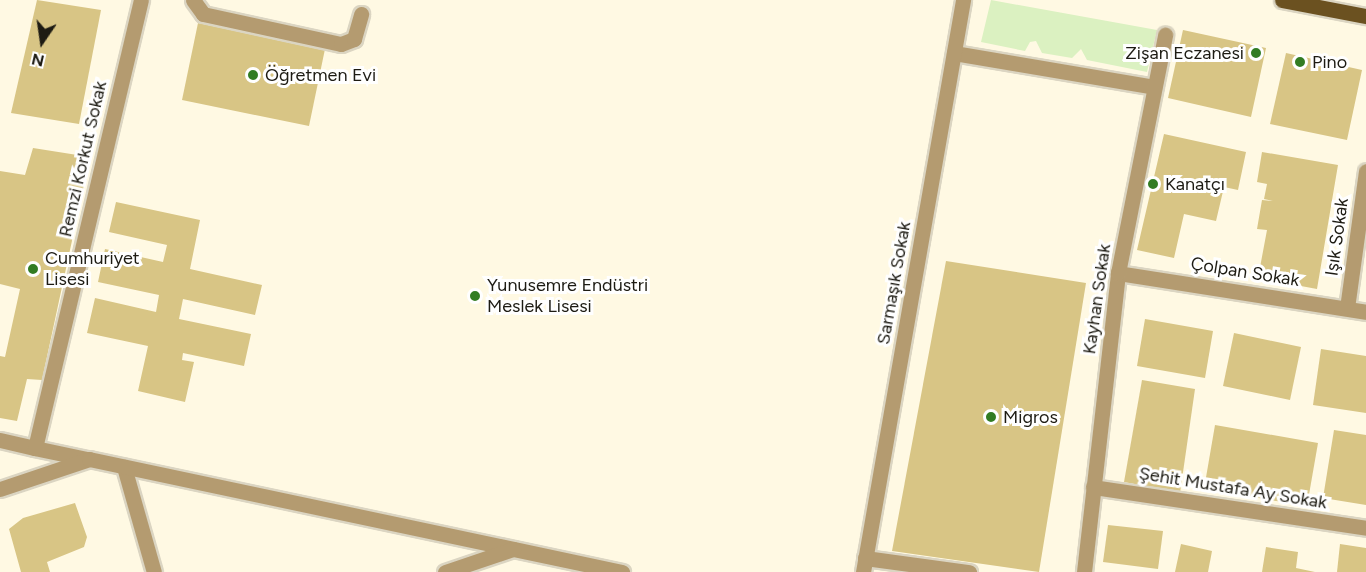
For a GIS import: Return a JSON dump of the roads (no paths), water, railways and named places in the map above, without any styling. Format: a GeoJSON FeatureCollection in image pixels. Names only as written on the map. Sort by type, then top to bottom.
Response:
{"type":"FeatureCollection","features":[{"type":"Feature","properties":{"kind":"main road"},"geometry":{"type":"LineString","coordinates":[[1282,0],[1366,16]]}},
{"type":"Feature","properties":{"kind":"street","name":"Remzi Korkut Sokak"},"geometry":{"type":"LineString","coordinates":[[35,448],[141,0]]}},
{"type":"Feature","properties":{"kind":"street"},"geometry":{"type":"LineString","coordinates":[[193,0],[203,14],[341,44],[354,39],[361,14]]}},
{"type":"Feature","properties":{"kind":"street","name":"Sarmaşık Sokak"},"geometry":{"type":"LineString","coordinates":[[864,565],[963,0]]}},
{"type":"Feature","properties":{"kind":"street","name":"Kayhan Sokak"},"geometry":{"type":"LineString","coordinates":[[1084,572],[1118,273],[1165,34]]}},
{"type":"Feature","properties":{"kind":"street"},"geometry":{"type":"LineString","coordinates":[[954,53],[1154,87]]}},
{"type":"Feature","properties":{"kind":"street","name":"Işık Sokak"},"geometry":{"type":"LineString","coordinates":[[1347,308],[1366,171]]}},
{"type":"Feature","properties":{"kind":"street","name":"Çolpan Sokak"},"geometry":{"type":"LineString","coordinates":[[1118,273],[1366,312]]}},
{"type":"Feature","properties":{"kind":"street"},"geometry":{"type":"LineString","coordinates":[[0,440],[622,572]]}},
{"type":"Feature","properties":{"kind":"street"},"geometry":{"type":"LineString","coordinates":[[0,489],[89,459]]}},
{"type":"Feature","properties":{"kind":"street"},"geometry":{"type":"LineString","coordinates":[[124,467],[154,572]]}},
{"type":"Feature","properties":{"kind":"street","name":"Şehit Mustafa Ay Sokak"},"geometry":{"type":"LineString","coordinates":[[1093,487],[1366,528]]}},
{"type":"Feature","properties":{"kind":"street"},"geometry":{"type":"LineString","coordinates":[[445,572],[514,549]]}},
{"type":"Feature","properties":{"kind":"street"},"geometry":{"type":"LineString","coordinates":[[864,565],[969,572]]}},
{"type":"Feature","properties":{"kind":"place","name":"Zişan Eczanesi"},"geometry":{"type":"Point","coordinates":[1256,53]}},
{"type":"Feature","properties":{"kind":"place","name":"Pino"},"geometry":{"type":"Point","coordinates":[1300,62]}},
{"type":"Feature","properties":{"kind":"place","name":"Öğretmen Evi"},"geometry":{"type":"Point","coordinates":[253,75]}},
{"type":"Feature","properties":{"kind":"place","name":"Kanatçı"},"geometry":{"type":"Point","coordinates":[1153,184]}},
{"type":"Feature","properties":{"kind":"place","name":"Cumhuriyet Lisesi"},"geometry":{"type":"Point","coordinates":[33,269]}},
{"type":"Feature","properties":{"kind":"place","name":"Yunusemre Endüstri Meslek Lisesi"},"geometry":{"type":"Point","coordinates":[475,296]}},
{"type":"Feature","properties":{"kind":"place","name":"Migros"},"geometry":{"type":"Point","coordinates":[991,417]}}]}
